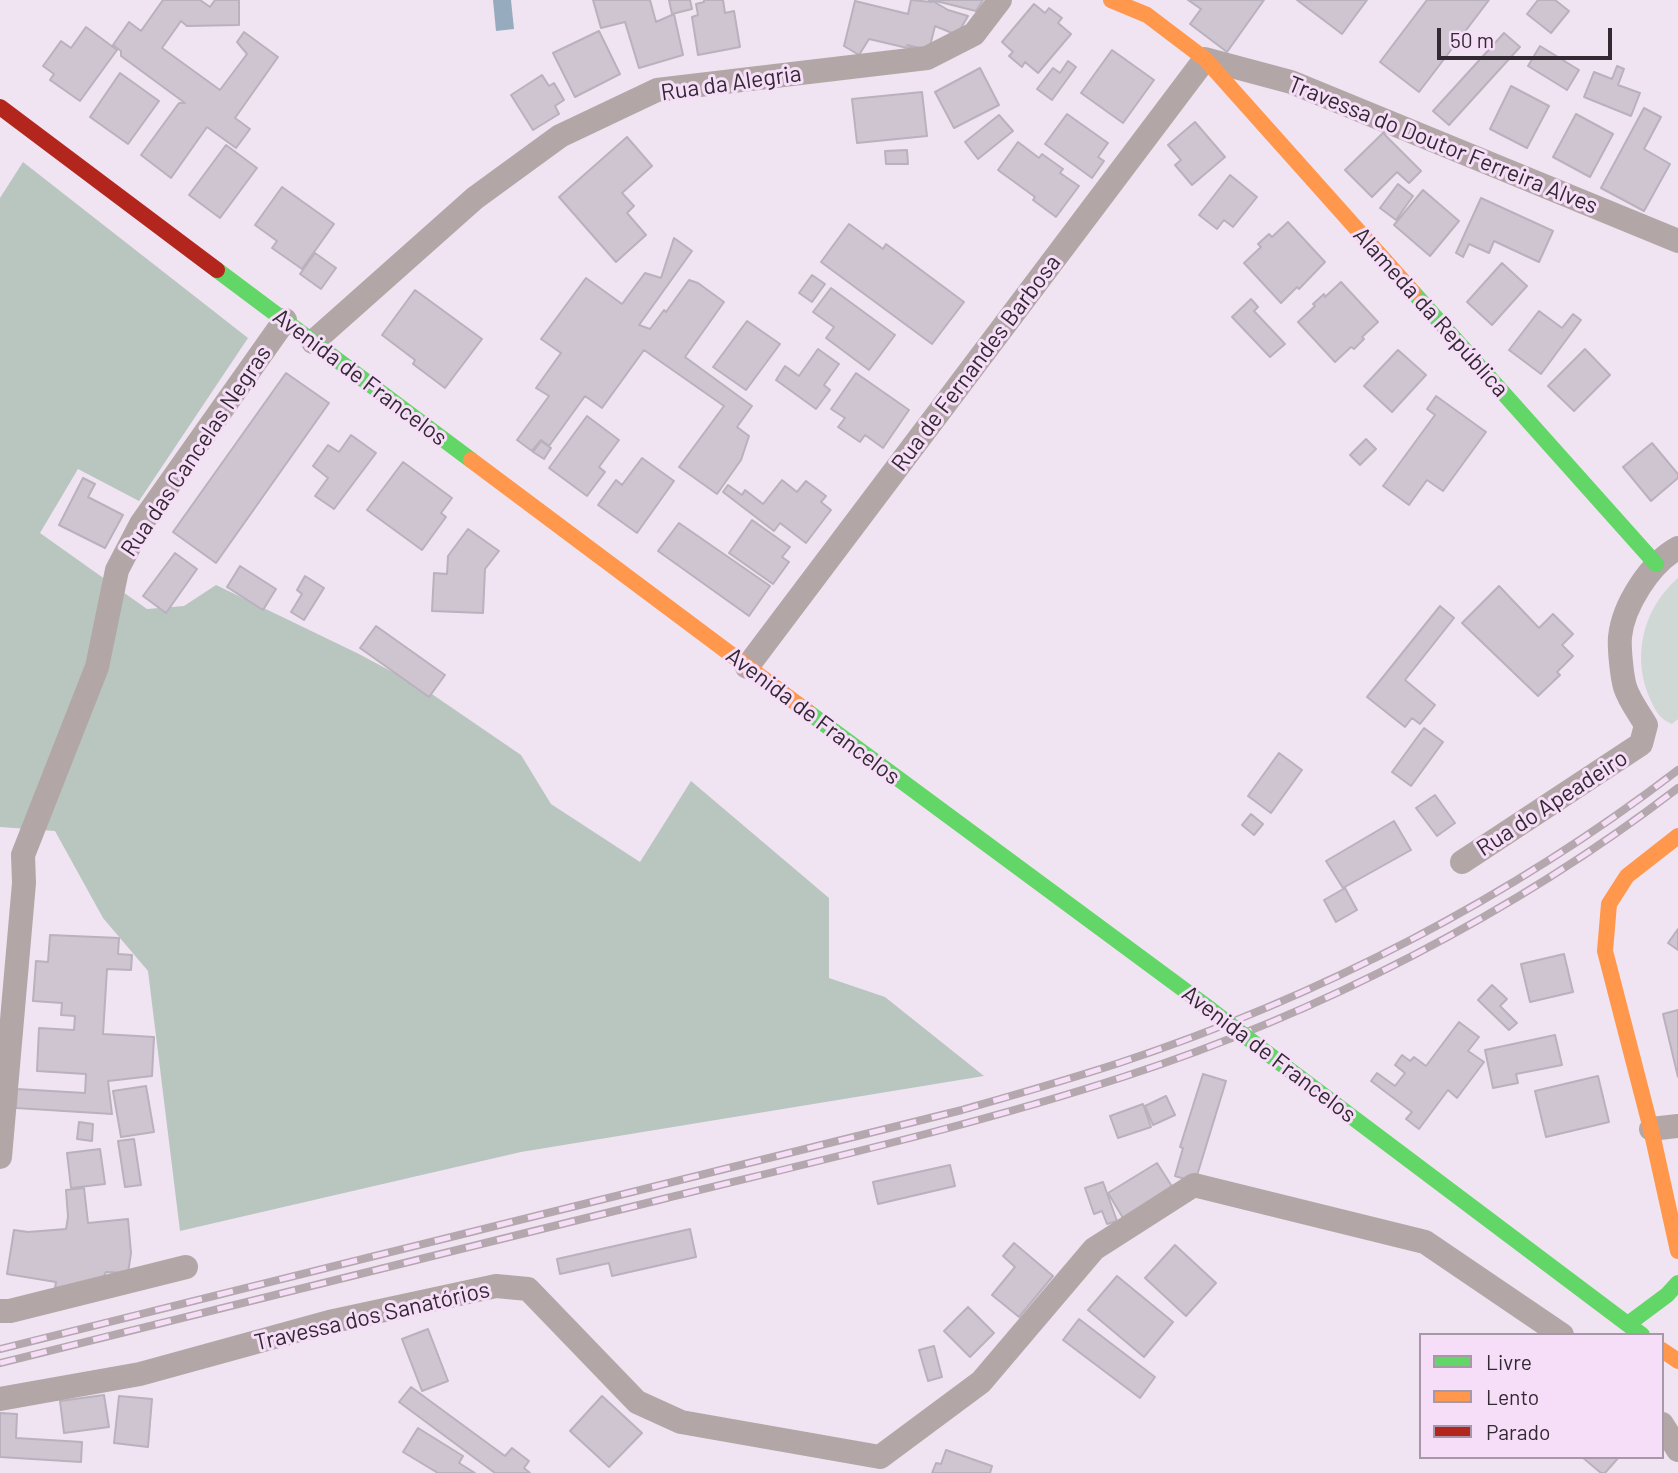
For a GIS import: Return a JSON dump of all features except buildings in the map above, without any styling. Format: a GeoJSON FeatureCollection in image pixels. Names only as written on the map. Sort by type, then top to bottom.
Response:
{"type":"FeatureCollection","features":[{"type":"Feature","properties":{"kind":"main road","name":"Alameda da República"},"geometry":{"type":"LineString","coordinates":[[1111,0],[1147,15],[1205,59],[1656,564]]}},
{"type":"Feature","properties":{"kind":"main road","name":"Avenida de Francelos"},"geometry":{"type":"LineString","coordinates":[[0,107],[747,667],[1210,1009],[1639,1333]]}},
{"type":"Feature","properties":{"kind":"main road"},"geometry":{"type":"LineString","coordinates":[[1678,836],[1627,876],[1609,904],[1605,951],[1651,1129],[1678,1251]]}},
{"type":"Feature","properties":{"kind":"main road"},"geometry":{"type":"LineString","coordinates":[[1628,1325],[1667,1295],[1678,1283]]}},
{"type":"Feature","properties":{"kind":"street","name":"Rua da Alegria"},"geometry":{"type":"LineString","coordinates":[[313,342],[475,198],[560,135],[657,90],[928,58],[974,34],[1000,0]]}},
{"type":"Feature","properties":{"kind":"street","name":"Travessa do Doutor Ferreira Alves"},"geometry":{"type":"LineString","coordinates":[[1205,59],[1291,82],[1678,241]]}},
{"type":"Feature","properties":{"kind":"street","name":"Rua de Fernandes Barbosa"},"geometry":{"type":"LineString","coordinates":[[747,667],[1205,59]]}},
{"type":"Feature","properties":{"kind":"street","name":"Rua das Cancelas Negras"},"geometry":{"type":"LineString","coordinates":[[0,1157],[24,883],[23,855],[97,667],[117,570],[141,524],[285,320]]}},
{"type":"Feature","properties":{"kind":"street"},"geometry":{"type":"LineString","coordinates":[[1656,564],[1678,548]]}},
{"type":"Feature","properties":{"kind":"street","name":"Rua do Apeadeiro"},"geometry":{"type":"LineString","coordinates":[[1462,862],[1642,744],[1646,725],[1625,687],[1620,638],[1630,604],[1656,564]]}},
{"type":"Feature","properties":{"kind":"street"},"geometry":{"type":"LineString","coordinates":[[1651,1129],[1678,1126]]}},
{"type":"Feature","properties":{"kind":"street","name":"Travessa dos Sanatórios"},"geometry":{"type":"LineString","coordinates":[[0,1399],[140,1374],[329,1322],[496,1286],[528,1289],[637,1402],[681,1422],[879,1465],[981,1382],[1094,1250],[1194,1185],[1425,1242],[1559,1333]]}},
{"type":"Feature","properties":{"kind":"street"},"geometry":{"type":"LineString","coordinates":[[0,1311],[10,1311],[186,1268]]}},
{"type":"Feature","properties":{"kind":"street"},"geometry":{"type":"LineString","coordinates":[[1664,1427],[1678,1450]]}},
{"type":"Feature","properties":{"kind":"shaded area"},"geometry":{"type":"Polygon","coordinates":[[[23,162],[248,338],[139,501],[78,469],[40,533],[147,609],[184,606],[216,585],[359,654],[426,690],[521,755],[551,804],[640,862],[691,781],[829,898],[829,978],[885,997],[984,1076],[521,1152],[180,1231],[148,971],[103,918],[55,831],[0,827],[0,198],[23,162]]]}},
{"type":"Feature","properties":{"kind":"shaded area"},"geometry":{"type":"Polygon","coordinates":[[[1678,578],[1678,719],[1672,724],[1659,715],[1651,701],[1645,685],[1641,652],[1648,619],[1666,590],[1678,578]]]}},
{"type":"Feature","properties":{"kind":"water"},"geometry":{"type":"Polygon","coordinates":[[[493,0],[511,0],[514,29],[496,31],[493,0]]]}},
{"type":"Feature","properties":{"kind":"railway"},"geometry":{"type":"LineString","coordinates":[[0,1349],[962,1110],[1119,1063],[1194,1037],[1267,1007],[1411,940],[1548,860],[1614,817],[1678,770]]}},
{"type":"Feature","properties":{"kind":"railway"},"geometry":{"type":"LineString","coordinates":[[0,1363],[894,1142],[1066,1095],[1196,1052],[1341,991],[1482,918],[1615,834],[1678,788]]}},
{"type":"Feature","properties":{"kind":"traffic: fast"},"geometry":{"type":"LineString","coordinates":[[217,270],[471,460]]}},
{"type":"Feature","properties":{"kind":"traffic: fast"},"geometry":{"type":"LineString","coordinates":[[1413,292],[1656,564]]}},
{"type":"Feature","properties":{"kind":"traffic: fast"},"geometry":{"type":"LineString","coordinates":[[808,712],[1210,1009]]}},
{"type":"Feature","properties":{"kind":"traffic: fast"},"geometry":{"type":"LineString","coordinates":[[1210,1009],[1267,1053]]}},
{"type":"Feature","properties":{"kind":"traffic: fast"},"geometry":{"type":"LineString","coordinates":[[1267,1053],[1639,1333]]}},
{"type":"Feature","properties":{"kind":"traffic: fast"},"geometry":{"type":"LineString","coordinates":[[1628,1324],[1667,1295],[1678,1283]]}},
{"type":"Feature","properties":{"kind":"traffic: slow"},"geometry":{"type":"LineString","coordinates":[[1111,0],[1147,15],[1205,59],[1413,292]]}},
{"type":"Feature","properties":{"kind":"traffic: slow"},"geometry":{"type":"LineString","coordinates":[[471,460],[808,712]]}},
{"type":"Feature","properties":{"kind":"traffic: slow"},"geometry":{"type":"LineString","coordinates":[[1678,836],[1627,876],[1609,904],[1605,951],[1651,1129],[1678,1251]]}},
{"type":"Feature","properties":{"kind":"traffic: slow"},"geometry":{"type":"LineString","coordinates":[[1664,1351],[1678,1361]]}},
{"type":"Feature","properties":{"kind":"traffic: jam"},"geometry":{"type":"LineString","coordinates":[[0,107],[217,270]]}}]}
